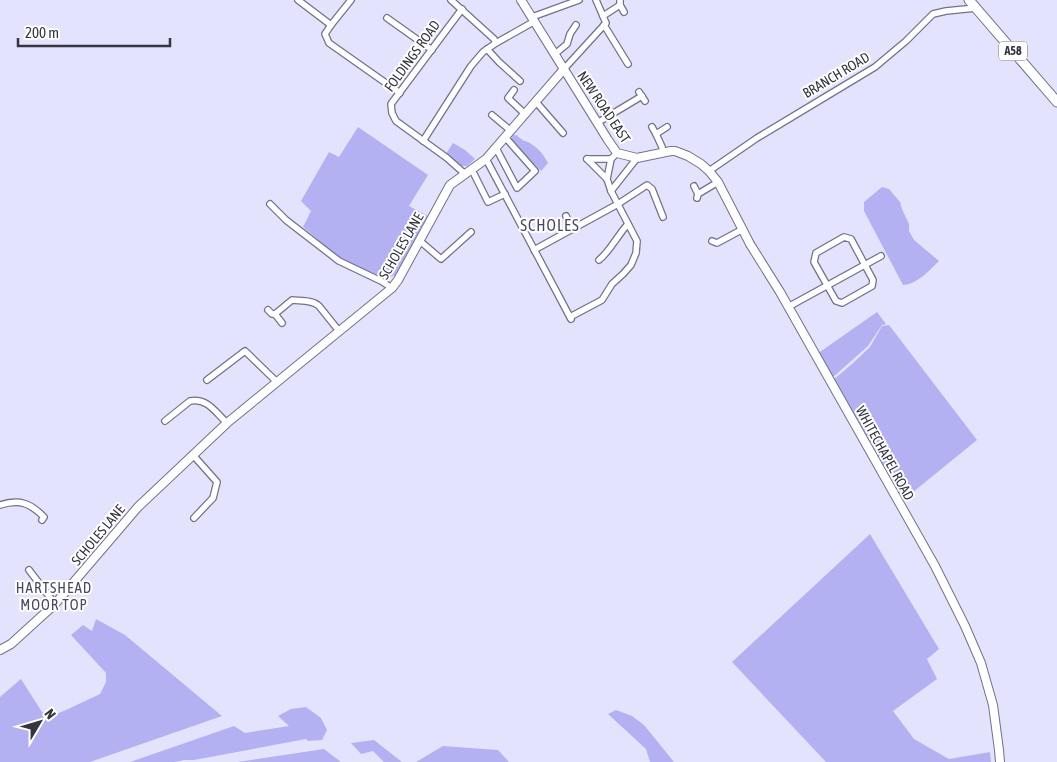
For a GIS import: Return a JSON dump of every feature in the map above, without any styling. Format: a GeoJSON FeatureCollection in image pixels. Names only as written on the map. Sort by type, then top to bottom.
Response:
{"type":"FeatureCollection","features":[{"type":"Feature","properties":{"kind":"highway","name":"A58"},"geometry":{"type":"LineString","coordinates":[[969,0],[1057,102]]}},
{"type":"Feature","properties":{"kind":"main road","name":"NEW ROAD EAST"},"geometry":{"type":"LineString","coordinates":[[521,0],[597,122],[614,156],[637,158],[676,151],[701,164],[709,171]]}},
{"type":"Feature","properties":{"kind":"main road","name":"SCHOLES LANE"},"geometry":{"type":"LineString","coordinates":[[0,650],[11,644],[56,604],[138,507],[227,423],[392,288],[450,185],[486,159],[564,70]]}},
{"type":"Feature","properties":{"kind":"main road","name":"WHITECHAPEL ROAD"},"geometry":{"type":"LineString","coordinates":[[709,171],[718,182],[750,244],[788,307],[932,561],[965,626],[981,663],[993,705],[1000,762]]}},
{"type":"Feature","properties":{"kind":"street"},"geometry":{"type":"LineString","coordinates":[[298,0],[331,25]]}},
{"type":"Feature","properties":{"kind":"street"},"geometry":{"type":"LineString","coordinates":[[351,0],[326,34],[329,43],[400,93]]}},
{"type":"Feature","properties":{"kind":"street"},"geometry":{"type":"LineString","coordinates":[[451,0],[494,39],[496,43]]}},
{"type":"Feature","properties":{"kind":"street"},"geometry":{"type":"LineString","coordinates":[[423,140],[471,66],[483,52],[534,19],[579,0]]}},
{"type":"Feature","properties":{"kind":"street"},"geometry":{"type":"LineString","coordinates":[[564,70],[606,23],[596,0]]}},
{"type":"Feature","properties":{"kind":"street"},"geometry":{"type":"LineString","coordinates":[[603,16],[620,3],[624,12]]}},
{"type":"Feature","properties":{"kind":"street","name":"BRANCH ROAD"},"geometry":{"type":"LineString","coordinates":[[709,171],[757,138],[876,66],[906,41],[933,14],[976,8]]}},
{"type":"Feature","properties":{"kind":"street","name":"FOLDINGS ROAD"},"geometry":{"type":"LineString","coordinates":[[462,10],[392,104],[392,113],[396,121],[468,172]]}},
{"type":"Feature","properties":{"kind":"street"},"geometry":{"type":"LineString","coordinates":[[387,18],[432,50]]}},
{"type":"Feature","properties":{"kind":"street"},"geometry":{"type":"LineString","coordinates":[[554,54],[567,44],[570,34],[576,25]]}},
{"type":"Feature","properties":{"kind":"street"},"geometry":{"type":"LineString","coordinates":[[604,25],[628,64]]}},
{"type":"Feature","properties":{"kind":"street"},"geometry":{"type":"LineString","coordinates":[[488,49],[503,67],[520,81]]}},
{"type":"Feature","properties":{"kind":"street"},"geometry":{"type":"LineString","coordinates":[[503,67],[511,62]]}},
{"type":"Feature","properties":{"kind":"street"},"geometry":{"type":"LineString","coordinates":[[514,90],[508,98],[525,114]]}},
{"type":"Feature","properties":{"kind":"street"},"geometry":{"type":"LineString","coordinates":[[597,122],[642,96]]}},
{"type":"Feature","properties":{"kind":"street"},"geometry":{"type":"LineString","coordinates":[[536,102],[563,133]]}},
{"type":"Feature","properties":{"kind":"street"},"geometry":{"type":"LineString","coordinates":[[492,115],[535,172],[517,188],[496,148]]}},
{"type":"Feature","properties":{"kind":"street"},"geometry":{"type":"LineString","coordinates":[[652,127],[663,153]]}},
{"type":"Feature","properties":{"kind":"street"},"geometry":{"type":"LineString","coordinates":[[656,134],[667,127]]}},
{"type":"Feature","properties":{"kind":"street"},"geometry":{"type":"LineString","coordinates":[[486,159],[571,318],[602,300],[612,284],[624,274],[636,253],[636,240],[607,180],[587,159],[614,156],[607,180]]}},
{"type":"Feature","properties":{"kind":"street"},"geometry":{"type":"LineString","coordinates":[[612,191],[637,158]]}},
{"type":"Feature","properties":{"kind":"street"},"geometry":{"type":"LineString","coordinates":[[468,172],[488,202],[505,194]]}},
{"type":"Feature","properties":{"kind":"street"},"geometry":{"type":"LineString","coordinates":[[694,186],[697,196],[718,182]]}},
{"type":"Feature","properties":{"kind":"street"},"geometry":{"type":"LineString","coordinates":[[534,250],[618,204],[647,185],[652,189],[663,217]]}},
{"type":"Feature","properties":{"kind":"street"},"geometry":{"type":"LineString","coordinates":[[270,204],[286,220],[339,261],[382,281],[392,288]]}},
{"type":"Feature","properties":{"kind":"street"},"geometry":{"type":"LineString","coordinates":[[566,216],[572,229]]}},
{"type":"Feature","properties":{"kind":"street"},"geometry":{"type":"LineString","coordinates":[[599,260],[607,254],[619,234],[628,224]]}},
{"type":"Feature","properties":{"kind":"street"},"geometry":{"type":"LineString","coordinates":[[712,241],[717,243],[743,229]]}},
{"type":"Feature","properties":{"kind":"street"},"geometry":{"type":"LineString","coordinates":[[420,241],[441,259],[470,232]]}},
{"type":"Feature","properties":{"kind":"street"},"geometry":{"type":"LineString","coordinates":[[844,237],[851,239],[873,280],[872,286],[842,303],[836,301],[827,285],[814,262],[816,253],[844,237]]}},
{"type":"Feature","properties":{"kind":"street"},"geometry":{"type":"LineString","coordinates":[[788,307],[880,256]]}},
{"type":"Feature","properties":{"kind":"street"},"geometry":{"type":"LineString","coordinates":[[275,314],[292,300],[316,303],[339,331]]}},
{"type":"Feature","properties":{"kind":"street"},"geometry":{"type":"LineString","coordinates":[[268,310],[275,314],[282,323]]}},
{"type":"Feature","properties":{"kind":"street"},"geometry":{"type":"LineString","coordinates":[[207,380],[245,351],[277,382]]}},
{"type":"Feature","properties":{"kind":"street"},"geometry":{"type":"LineString","coordinates":[[165,421],[193,401],[207,403],[227,423]]}},
{"type":"Feature","properties":{"kind":"street"},"geometry":{"type":"LineString","coordinates":[[193,455],[217,482],[213,498],[194,518]]}},
{"type":"Feature","properties":{"kind":"street"},"geometry":{"type":"LineString","coordinates":[[0,504],[19,502],[29,504],[44,517],[42,520]]}},
{"type":"Feature","properties":{"kind":"street"},"geometry":{"type":"LineString","coordinates":[[29,570],[56,604]]}},
{"type":"Feature","properties":{"kind":"shaded area"},"geometry":{"type":"Polygon","coordinates":[[[358,127],[428,175],[409,206],[428,216],[401,268],[395,275],[388,278],[346,261],[303,227],[311,211],[301,201],[329,152],[339,157],[358,127]]]}},
{"type":"Feature","properties":{"kind":"shaded area"},"geometry":{"type":"Polygon","coordinates":[[[513,135],[517,135],[542,153],[548,163],[541,171],[511,140],[513,135]]]}},
{"type":"Feature","properties":{"kind":"shaded area"},"geometry":{"type":"Polygon","coordinates":[[[453,143],[475,159],[467,166],[461,166],[446,154],[453,143]]]}},
{"type":"Feature","properties":{"kind":"shaded area"},"geometry":{"type":"Polygon","coordinates":[[[882,187],[889,189],[900,202],[909,224],[909,231],[914,240],[939,261],[913,283],[903,285],[864,211],[864,202],[882,187]]]}},
{"type":"Feature","properties":{"kind":"shaded area"},"geometry":{"type":"Polygon","coordinates":[[[877,312],[886,324],[882,325],[868,346],[832,378],[817,354],[877,312]]]}},
{"type":"Feature","properties":{"kind":"shaded area"},"geometry":{"type":"Polygon","coordinates":[[[889,325],[977,440],[902,501],[833,380],[870,347],[882,326],[889,325]]]}},
{"type":"Feature","properties":{"kind":"shaded area"},"geometry":{"type":"Polygon","coordinates":[[[870,534],[939,649],[927,659],[937,679],[893,711],[914,739],[949,759],[990,752],[991,762],[826,762],[732,662],[870,534]]]}},
{"type":"Feature","properties":{"kind":"shaded area"},"geometry":{"type":"Polygon","coordinates":[[[96,619],[125,635],[222,716],[90,762],[0,762],[0,697],[21,679],[42,712],[54,715],[100,694],[106,682],[106,673],[71,635],[83,625],[92,631],[96,619]]]}},
{"type":"Feature","properties":{"kind":"shaded area"},"geometry":{"type":"Polygon","coordinates":[[[306,707],[321,718],[327,730],[322,740],[308,741],[306,739],[194,760],[130,762],[234,726],[245,733],[289,726],[278,716],[291,709],[306,707]]]}},
{"type":"Feature","properties":{"kind":"shaded area"},"geometry":{"type":"Polygon","coordinates":[[[616,710],[632,716],[644,725],[674,762],[650,762],[646,749],[608,714],[616,710]]]}},
{"type":"Feature","properties":{"kind":"shaded area"},"geometry":{"type":"Polygon","coordinates":[[[374,740],[402,762],[384,762],[373,751],[361,754],[351,743],[374,740]]]}},
{"type":"Feature","properties":{"kind":"shaded area"},"geometry":{"type":"Polygon","coordinates":[[[443,746],[498,750],[509,762],[416,762],[443,746]]]}},
{"type":"Feature","properties":{"kind":"shaded area"},"geometry":{"type":"Polygon","coordinates":[[[324,749],[341,762],[238,762],[324,749]]]}},
{"type":"Feature","properties":{"kind":"district","name":"SCHOLES"},"geometry":{"type":"Point","coordinates":[550,225]}},
{"type":"Feature","properties":{"kind":"district","name":"HARTSHEAD MOOR TOP"},"geometry":{"type":"Point","coordinates":[54,596]}}]}
